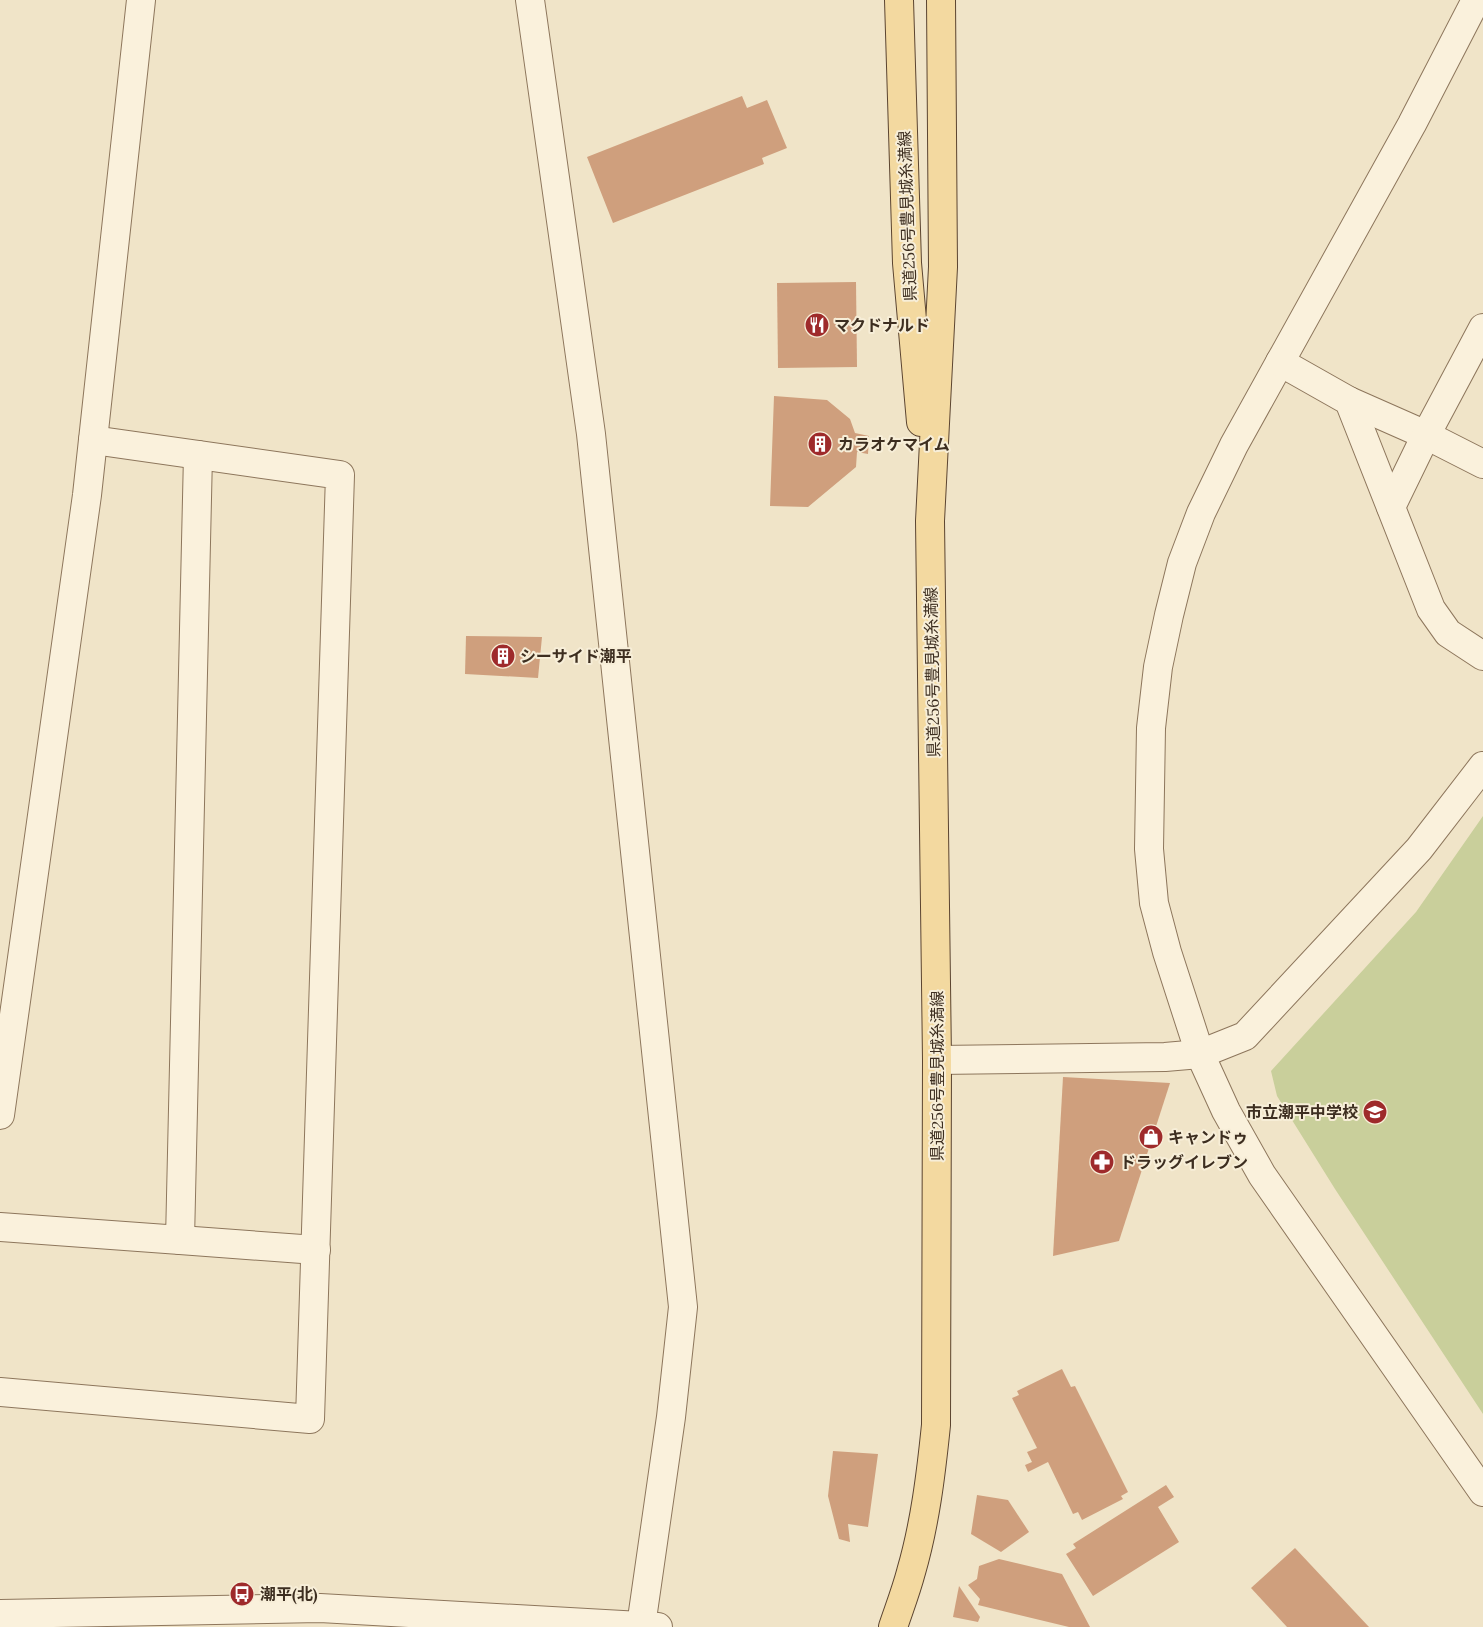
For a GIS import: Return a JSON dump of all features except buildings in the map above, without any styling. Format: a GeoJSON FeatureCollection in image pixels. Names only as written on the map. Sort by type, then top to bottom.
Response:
{"type":"FeatureCollection","features":[{"type":"Feature","properties":{"kind":"main road","name":"県道256号豊見城糸満線"},"geometry":{"type":"LineString","coordinates":[[899,0],[907,263],[930,521]]}},
{"type":"Feature","properties":{"kind":"main road","name":"県道256号豊見城糸満線"},"geometry":{"type":"LineString","coordinates":[[893,1627],[911,1571],[924,1515],[932,1471],[936,1425],[937,1060],[930,521],[943,267],[940,0]]}},
{"type":"Feature","properties":{"kind":"street"},"geometry":{"type":"LineString","coordinates":[[0,1115],[82,534],[141,0]]}},
{"type":"Feature","properties":{"kind":"street"},"geometry":{"type":"LineString","coordinates":[[0,1614],[320,1608],[650,1626],[683,1307],[590,434],[530,0]]}},
{"type":"Feature","properties":{"kind":"street"},"geometry":{"type":"LineString","coordinates":[[1476,0],[1412,124],[1234,445],[1201,513],[1182,562],[1168,614],[1158,667],[1151,728],[1149,849],[1154,903],[1170,960],[1200,1054],[1226,1111],[1262,1175],[1478,1479]]}},
{"type":"Feature","properties":{"kind":"street"},"geometry":{"type":"LineString","coordinates":[[1391,507],[1426,435],[1483,328]]}},
{"type":"Feature","properties":{"kind":"street"},"geometry":{"type":"LineString","coordinates":[[1280,362],[1349,401],[1426,435],[1483,464]]}},
{"type":"Feature","properties":{"kind":"street"},"geometry":{"type":"LineString","coordinates":[[1349,401],[1431,609],[1448,633],[1483,656]]}},
{"type":"Feature","properties":{"kind":"street"},"geometry":{"type":"LineString","coordinates":[[0,1392],[310,1419],[340,475],[93,440]]}},
{"type":"Feature","properties":{"kind":"street"},"geometry":{"type":"LineString","coordinates":[[180,1240],[198,455]]}},
{"type":"Feature","properties":{"kind":"street"},"geometry":{"type":"LineString","coordinates":[[937,1060],[1165,1057],[1200,1054],[1244,1036],[1419,849],[1483,766]]}},
{"type":"Feature","properties":{"kind":"street"},"geometry":{"type":"LineString","coordinates":[[0,1227],[316,1250]]}},
{"type":"Feature","properties":{"kind":"green space","name":"市立潮平中学校"},"geometry":{"type":"Polygon","coordinates":[[[1483,816],[1483,1414],[1335,1189],[1277,1096],[1271,1071],[1416,912],[1483,816]]]}},
{"type":"Feature","properties":{"kind":"place","name":"マクドナルド"},"geometry":{"type":"Point","coordinates":[817,325]}},
{"type":"Feature","properties":{"kind":"place","name":"カラオケマイム"},"geometry":{"type":"Point","coordinates":[820,444]}},
{"type":"Feature","properties":{"kind":"place","name":"シーサイド潮平"},"geometry":{"type":"Point","coordinates":[503,656]}},
{"type":"Feature","properties":{"kind":"place","name":"市立潮平中学校"},"geometry":{"type":"Point","coordinates":[1375,1112]}},
{"type":"Feature","properties":{"kind":"place","name":"キャンドゥ"},"geometry":{"type":"Point","coordinates":[1151,1137]}},
{"type":"Feature","properties":{"kind":"place","name":"ドラッグイレブン"},"geometry":{"type":"Point","coordinates":[1102,1162]}},
{"type":"Feature","properties":{"kind":"place","name":"潮平(北)"},"geometry":{"type":"Point","coordinates":[242,1594]}}]}
